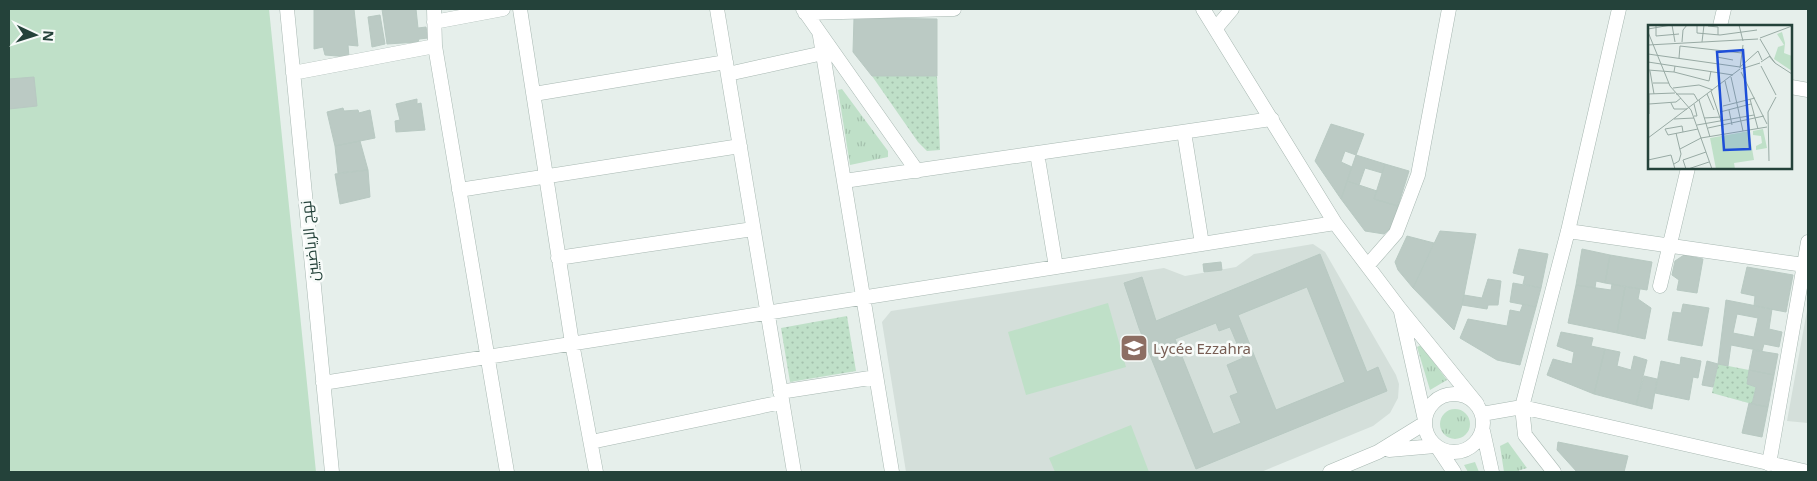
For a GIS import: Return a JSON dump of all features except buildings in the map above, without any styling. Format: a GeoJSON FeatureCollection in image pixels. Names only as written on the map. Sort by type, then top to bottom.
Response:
{"type":"FeatureCollection","features":[{"type":"Feature","properties":{"kind":"street","name":"نهج الرياضيين"},"geometry":{"type":"LineString","coordinates":[[287,9],[332,472]]}},
{"type":"Feature","properties":{"kind":"street"},"geometry":{"type":"LineString","coordinates":[[503,9],[434,16],[435,46],[507,472]]}},
{"type":"Feature","properties":{"kind":"street"},"geometry":{"type":"LineString","coordinates":[[520,9],[558,258],[596,472]]}},
{"type":"Feature","properties":{"kind":"street"},"geometry":{"type":"LineString","coordinates":[[717,9],[794,472]]}},
{"type":"Feature","properties":{"kind":"street"},"geometry":{"type":"LineString","coordinates":[[804,11],[954,9]]}},
{"type":"Feature","properties":{"kind":"street"},"geometry":{"type":"LineString","coordinates":[[1203,9],[1335,223],[1479,409],[1492,472]]}},
{"type":"Feature","properties":{"kind":"street"},"geometry":{"type":"LineString","coordinates":[[1216,28],[1232,9]]}},
{"type":"Feature","properties":{"kind":"street"},"geometry":{"type":"LineString","coordinates":[[1368,265],[1396,233],[1418,175],[1449,9]]}},
{"type":"Feature","properties":{"kind":"street"},"geometry":{"type":"LineString","coordinates":[[1554,472],[1524,435],[1522,407],[1568,231],[1620,9]]}},
{"type":"Feature","properties":{"kind":"street"},"geometry":{"type":"LineString","coordinates":[[1720,25],[1724,9]]}},
{"type":"Feature","properties":{"kind":"street"},"geometry":{"type":"LineString","coordinates":[[804,11],[917,171]]}},
{"type":"Feature","properties":{"kind":"street"},"geometry":{"type":"LineString","coordinates":[[820,36],[892,472]]}},
{"type":"Feature","properties":{"kind":"street"},"geometry":{"type":"LineString","coordinates":[[293,73],[435,46]]}},
{"type":"Feature","properties":{"kind":"street"},"geometry":{"type":"LineString","coordinates":[[534,94],[823,53]]}},
{"type":"Feature","properties":{"kind":"street"},"geometry":{"type":"LineString","coordinates":[[1792,87],[1808,90]]}},
{"type":"Feature","properties":{"kind":"street"},"geometry":{"type":"LineString","coordinates":[[844,181],[1272,119]]}},
{"type":"Feature","properties":{"kind":"street"},"geometry":{"type":"LineString","coordinates":[[1184,132],[1202,244]]}},
{"type":"Feature","properties":{"kind":"street"},"geometry":{"type":"LineString","coordinates":[[460,190],[740,146]]}},
{"type":"Feature","properties":{"kind":"street"},"geometry":{"type":"LineString","coordinates":[[1037,153],[1056,267]]}},
{"type":"Feature","properties":{"kind":"street"},"geometry":{"type":"LineString","coordinates":[[1660,286],[1688,169]]}},
{"type":"Feature","properties":{"kind":"street"},"geometry":{"type":"LineString","coordinates":[[323,383],[1335,223]]}},
{"type":"Feature","properties":{"kind":"street"},"geometry":{"type":"LineString","coordinates":[[558,258],[753,228]]}},
{"type":"Feature","properties":{"kind":"street"},"geometry":{"type":"LineString","coordinates":[[1568,231],[1804,265]]}},
{"type":"Feature","properties":{"kind":"street"},"geometry":{"type":"LineString","coordinates":[[1768,464],[1808,242]]}},
{"type":"Feature","properties":{"kind":"street"},"geometry":{"type":"LineString","coordinates":[[1400,309],[1427,436],[1454,472]]}},
{"type":"Feature","properties":{"kind":"street"},"geometry":{"type":"LineString","coordinates":[[591,442],[781,397],[876,378]]}},
{"type":"Feature","properties":{"kind":"street"},"geometry":{"type":"LineString","coordinates":[[1330,472],[1378,452],[1425,422],[1428,410],[1435,401],[1445,395],[1456,393],[1467,397],[1479,409],[1522,407],[1808,472]]}},
{"type":"Feature","properties":{"kind":"street"},"geometry":{"type":"LineString","coordinates":[[1378,452],[1406,447],[1437,447],[1447,452],[1465,451],[1473,446],[1483,431]]}},
{"type":"Feature","properties":{"kind":"shaded area","name":"Lycée Ezzahra"},"geometry":{"type":"Polygon","coordinates":[[[1313,244],[1325,252],[1396,375],[1399,384],[1398,398],[1390,413],[1373,426],[1261,472],[906,472],[882,322],[891,311],[1164,268],[1185,276],[1236,267],[1254,254],[1313,244]]]}},
{"type":"Feature","properties":{"kind":"shaded area"},"geometry":{"type":"Polygon","coordinates":[[[1808,305],[1808,423],[1787,421],[1808,305]]]}},
{"type":"Feature","properties":{"kind":"green space"},"geometry":{"type":"Polygon","coordinates":[[[9,9],[269,9],[316,472],[9,472],[9,9]]]}},
{"type":"Feature","properties":{"kind":"green space"},"geometry":{"type":"Polygon","coordinates":[[[872,76],[937,76],[940,150],[927,151],[918,142],[872,76]]]}},
{"type":"Feature","properties":{"kind":"green space"},"geometry":{"type":"Polygon","coordinates":[[[842,89],[888,151],[888,157],[850,165],[838,90],[842,89]]]}},
{"type":"Feature","properties":{"kind":"green space"},"geometry":{"type":"Polygon","coordinates":[[[1108,303],[1126,367],[1026,395],[1008,332],[1108,303]]]}},
{"type":"Feature","properties":{"kind":"green space"},"geometry":{"type":"Polygon","coordinates":[[[847,316],[856,371],[790,382],[781,328],[847,316]]]}},
{"type":"Feature","properties":{"kind":"green space"},"geometry":{"type":"Polygon","coordinates":[[[1421,345],[1447,380],[1430,390],[1417,347],[1421,345]]]}},
{"type":"Feature","properties":{"kind":"green space"},"geometry":{"type":"Polygon","coordinates":[[[1718,364],[1749,370],[1747,384],[1756,387],[1752,404],[1712,393],[1718,364]]]}},
{"type":"Feature","properties":{"kind":"green space"},"geometry":{"type":"Polygon","coordinates":[[[1455,409],[1466,413],[1470,424],[1466,435],[1455,439],[1444,435],[1440,424],[1444,413],[1455,409]]]}},
{"type":"Feature","properties":{"kind":"green space"},"geometry":{"type":"Polygon","coordinates":[[[1131,425],[1149,472],[1055,472],[1049,458],[1131,425]]]}},
{"type":"Feature","properties":{"kind":"green space"},"geometry":{"type":"Polygon","coordinates":[[[1508,442],[1527,468],[1514,472],[1504,472],[1500,446],[1508,442]]]}},
{"type":"Feature","properties":{"kind":"green space"},"geometry":{"type":"Polygon","coordinates":[[[1475,462],[1479,472],[1468,472],[1464,465],[1475,462]]]}},
{"type":"Feature","properties":{"kind":"place","name":"Lycée Ezzahra"},"geometry":{"type":"Point","coordinates":[1134,348]}}]}
